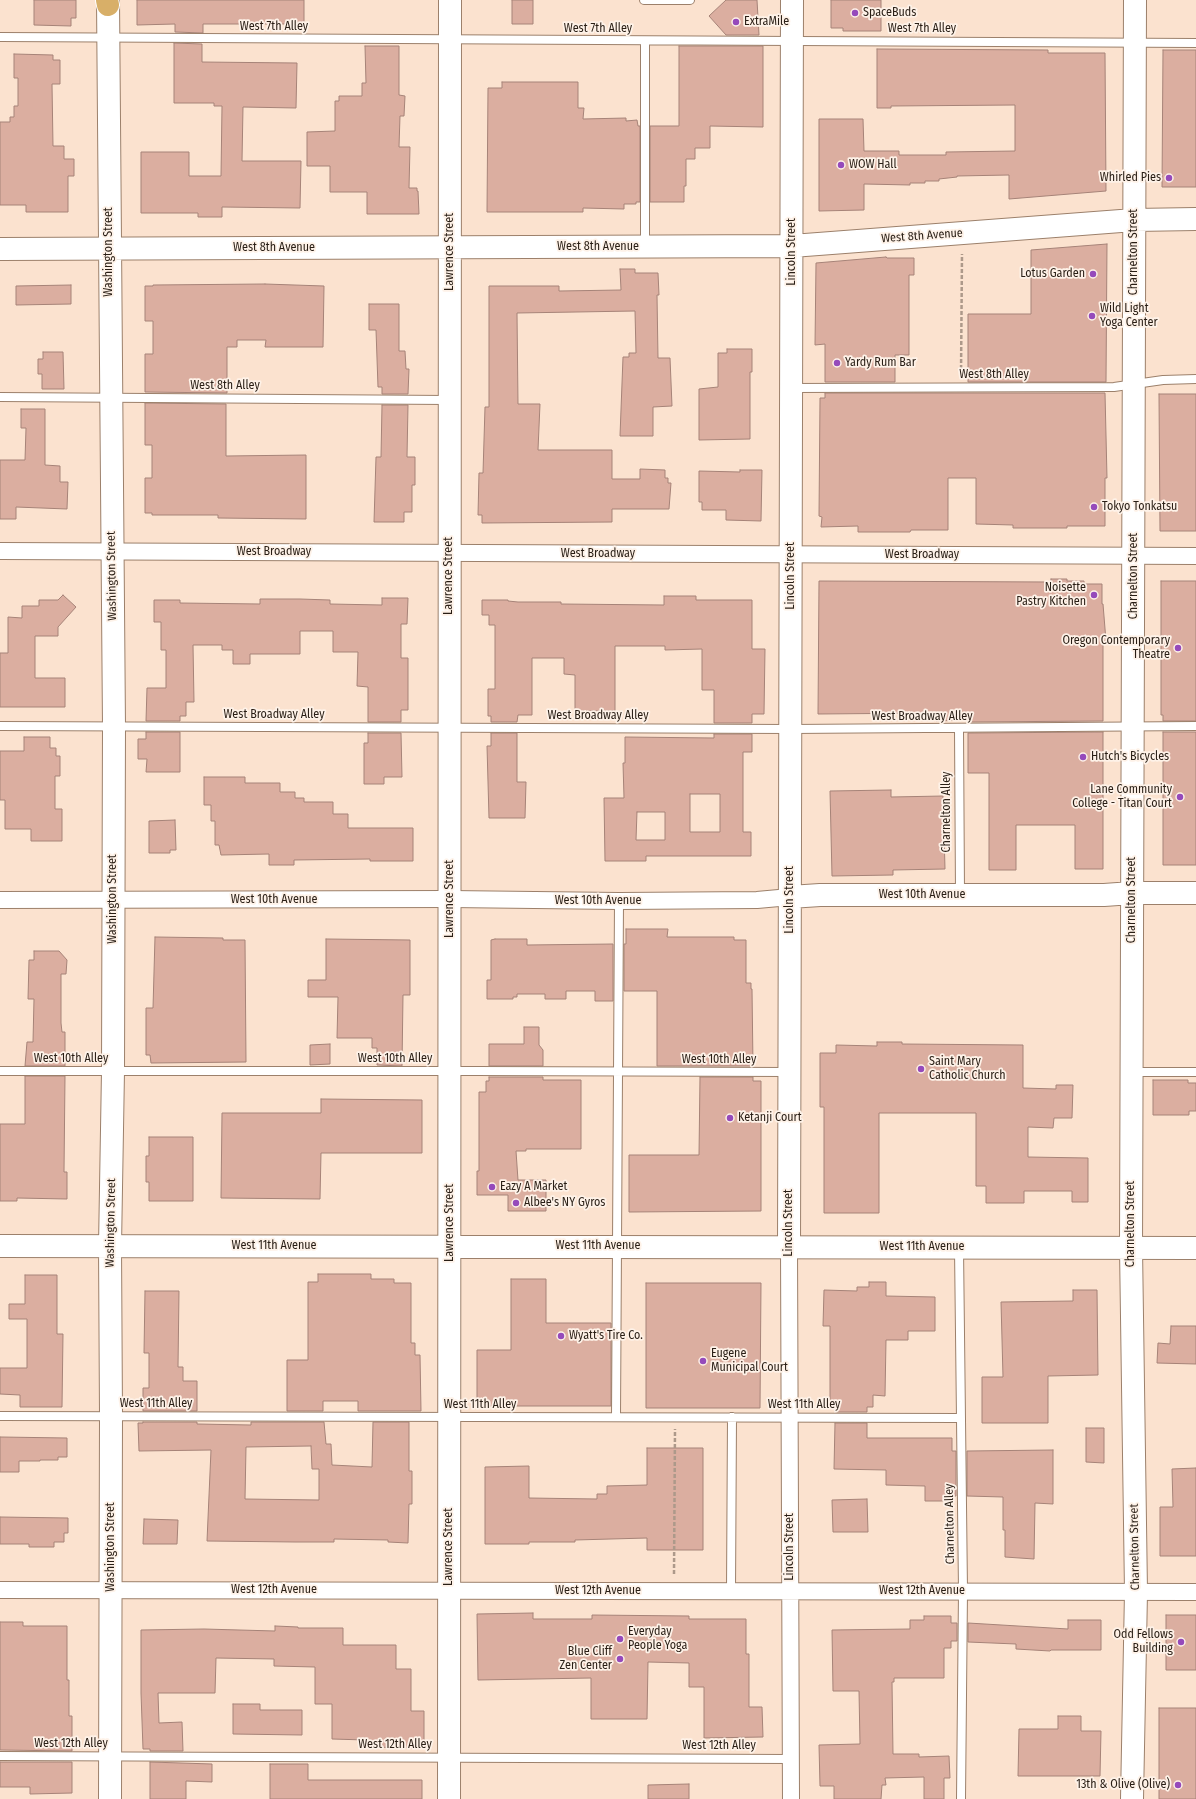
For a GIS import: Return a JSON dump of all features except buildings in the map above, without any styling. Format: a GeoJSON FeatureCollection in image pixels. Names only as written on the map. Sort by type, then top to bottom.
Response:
{"type":"FeatureCollection","features":[{"type":"Feature","properties":{"kind":"street","name":"Lawrence Street"},"geometry":{"type":"LineString","coordinates":[[449,1799],[450,0]]}},
{"type":"Feature","properties":{"kind":"street","name":"Lincoln Street"},"geometry":{"type":"LineString","coordinates":[[791,1799],[789,1246],[792,554],[792,0]]}},
{"type":"Feature","properties":{"kind":"street","name":"Charnelton Street"},"geometry":{"type":"LineString","coordinates":[[1132,1799],[1136,1592],[1131,1248],[1135,0]]}},
{"type":"Feature","properties":{"kind":"street","name":"Washington Street"},"geometry":{"type":"LineString","coordinates":[[108,2],[110,397],[114,726],[113,1071],[110,1246],[112,1416],[110,1799]]}},
{"type":"Feature","properties":{"kind":"street","name":"West 8th Avenue"},"geometry":{"type":"LineString","coordinates":[[0,249],[792,246],[1134,220],[1196,219]]}},
{"type":"Feature","properties":{"kind":"street","name":"West Broadway"},"geometry":{"type":"LineString","coordinates":[[0,551],[1196,556]]}},
{"type":"Feature","properties":{"kind":"street","name":"West 10th Avenue"},"geometry":{"type":"LineString","coordinates":[[0,900],[450,899],[619,901],[757,900],[820,895],[1104,895],[1132,893],[1196,893]]}},
{"type":"Feature","properties":{"kind":"street","name":"West 11th Avenue"},"geometry":{"type":"LineString","coordinates":[[0,1246],[789,1246],[1196,1248]]}},
{"type":"Feature","properties":{"kind":"street","name":"West 12th Avenue"},"geometry":{"type":"LineString","coordinates":[[0,1590],[1196,1592]]}},
{"type":"Feature","properties":{"kind":"lane"},"geometry":{"type":"LineString","coordinates":[[644,0],[690,0]]}},
{"type":"Feature","properties":{"kind":"lane","name":"West 7th Alley"},"geometry":{"type":"LineString","coordinates":[[0,37],[645,41],[1196,42]]}},
{"type":"Feature","properties":{"kind":"lane"},"geometry":{"type":"LineString","coordinates":[[645,41],[645,247]]}},
{"type":"Feature","properties":{"kind":"lane","name":"West 8th Alley"},"geometry":{"type":"LineString","coordinates":[[791,388],[1114,387],[1163,380],[1196,379]]}},
{"type":"Feature","properties":{"kind":"lane","name":"West 8th Alley"},"geometry":{"type":"LineString","coordinates":[[0,397],[450,400]]}},
{"type":"Feature","properties":{"kind":"lane","name":"West Broadway Alley"},"geometry":{"type":"LineString","coordinates":[[0,726],[791,729],[959,729],[1196,726]]}},
{"type":"Feature","properties":{"kind":"lane","name":"Charnelton Alley"},"geometry":{"type":"LineString","coordinates":[[959,729],[960,895]]}},
{"type":"Feature","properties":{"kind":"lane"},"geometry":{"type":"LineString","coordinates":[[616,1417],[619,901]]}},
{"type":"Feature","properties":{"kind":"lane","name":"West 10th Alley"},"geometry":{"type":"LineString","coordinates":[[0,1071],[450,1070],[790,1072]]}},
{"type":"Feature","properties":{"kind":"lane"},"geometry":{"type":"LineString","coordinates":[[1132,1072],[1196,1072]]}},
{"type":"Feature","properties":{"kind":"lane","name":"Charnelton Alley"},"geometry":{"type":"LineString","coordinates":[[959,1248],[964,1591],[961,1799]]}},
{"type":"Feature","properties":{"kind":"lane","name":"West 11th Alley"},"geometry":{"type":"LineString","coordinates":[[0,1416],[961,1418]]}},
{"type":"Feature","properties":{"kind":"lane"},"geometry":{"type":"LineString","coordinates":[[731,1591],[732,1417]]}},
{"type":"Feature","properties":{"kind":"lane","name":"West 12th Alley"},"geometry":{"type":"LineString","coordinates":[[0,1756],[791,1759]]}},
{"type":"Feature","properties":{"kind":"path"},"geometry":{"type":"LineString","coordinates":[[961,387],[962,249]]}},
{"type":"Feature","properties":{"kind":"path"},"geometry":{"type":"LineString","coordinates":[[674,1417],[674,1591]]}},
{"type":"Feature","properties":{"kind":"place","name":"SpaceBuds"},"geometry":{"type":"Point","coordinates":[855,13]}},
{"type":"Feature","properties":{"kind":"place","name":"ExtraMile"},"geometry":{"type":"Point","coordinates":[736,22]}},
{"type":"Feature","properties":{"kind":"place","name":"WOW Hall"},"geometry":{"type":"Point","coordinates":[841,165]}},
{"type":"Feature","properties":{"kind":"place","name":"Whirled Pies"},"geometry":{"type":"Point","coordinates":[1169,178]}},
{"type":"Feature","properties":{"kind":"place","name":"Lotus Garden"},"geometry":{"type":"Point","coordinates":[1093,274]}},
{"type":"Feature","properties":{"kind":"place","name":"Wild Light Yoga Center"},"geometry":{"type":"Point","coordinates":[1092,316]}},
{"type":"Feature","properties":{"kind":"place","name":"Yardy Rum Bar"},"geometry":{"type":"Point","coordinates":[837,363]}},
{"type":"Feature","properties":{"kind":"place","name":"Tokyo Tonkatsu"},"geometry":{"type":"Point","coordinates":[1094,507]}},
{"type":"Feature","properties":{"kind":"place","name":"Noisette Pastry Kitchen"},"geometry":{"type":"Point","coordinates":[1094,595]}},
{"type":"Feature","properties":{"kind":"place","name":"Oregon Contemporary Theatre"},"geometry":{"type":"Point","coordinates":[1178,648]}},
{"type":"Feature","properties":{"kind":"place","name":"Hutch's Bicycles"},"geometry":{"type":"Point","coordinates":[1083,757]}},
{"type":"Feature","properties":{"kind":"place","name":"Lane Community College - Titan Court"},"geometry":{"type":"Point","coordinates":[1180,797]}},
{"type":"Feature","properties":{"kind":"place","name":"Saint Mary Catholic Church"},"geometry":{"type":"Point","coordinates":[921,1069]}},
{"type":"Feature","properties":{"kind":"place","name":"Ketanji Court"},"geometry":{"type":"Point","coordinates":[730,1118]}},
{"type":"Feature","properties":{"kind":"place","name":"Eazy A Market"},"geometry":{"type":"Point","coordinates":[492,1187]}},
{"type":"Feature","properties":{"kind":"place","name":"Albee's NY Gyros"},"geometry":{"type":"Point","coordinates":[516,1203]}},
{"type":"Feature","properties":{"kind":"place","name":"Wyatt's Tire Co."},"geometry":{"type":"Point","coordinates":[561,1336]}},
{"type":"Feature","properties":{"kind":"place","name":"Eugene Municipal Court"},"geometry":{"type":"Point","coordinates":[703,1361]}},
{"type":"Feature","properties":{"kind":"place","name":"Everyday People Yoga"},"geometry":{"type":"Point","coordinates":[620,1639]}},
{"type":"Feature","properties":{"kind":"place","name":"Odd Fellows Building"},"geometry":{"type":"Point","coordinates":[1181,1642]}},
{"type":"Feature","properties":{"kind":"place","name":"Blue Cliff Zen Center"},"geometry":{"type":"Point","coordinates":[620,1659]}},
{"type":"Feature","properties":{"kind":"place","name":"13th & Olive (Olive)"},"geometry":{"type":"Point","coordinates":[1178,1785]}}]}
